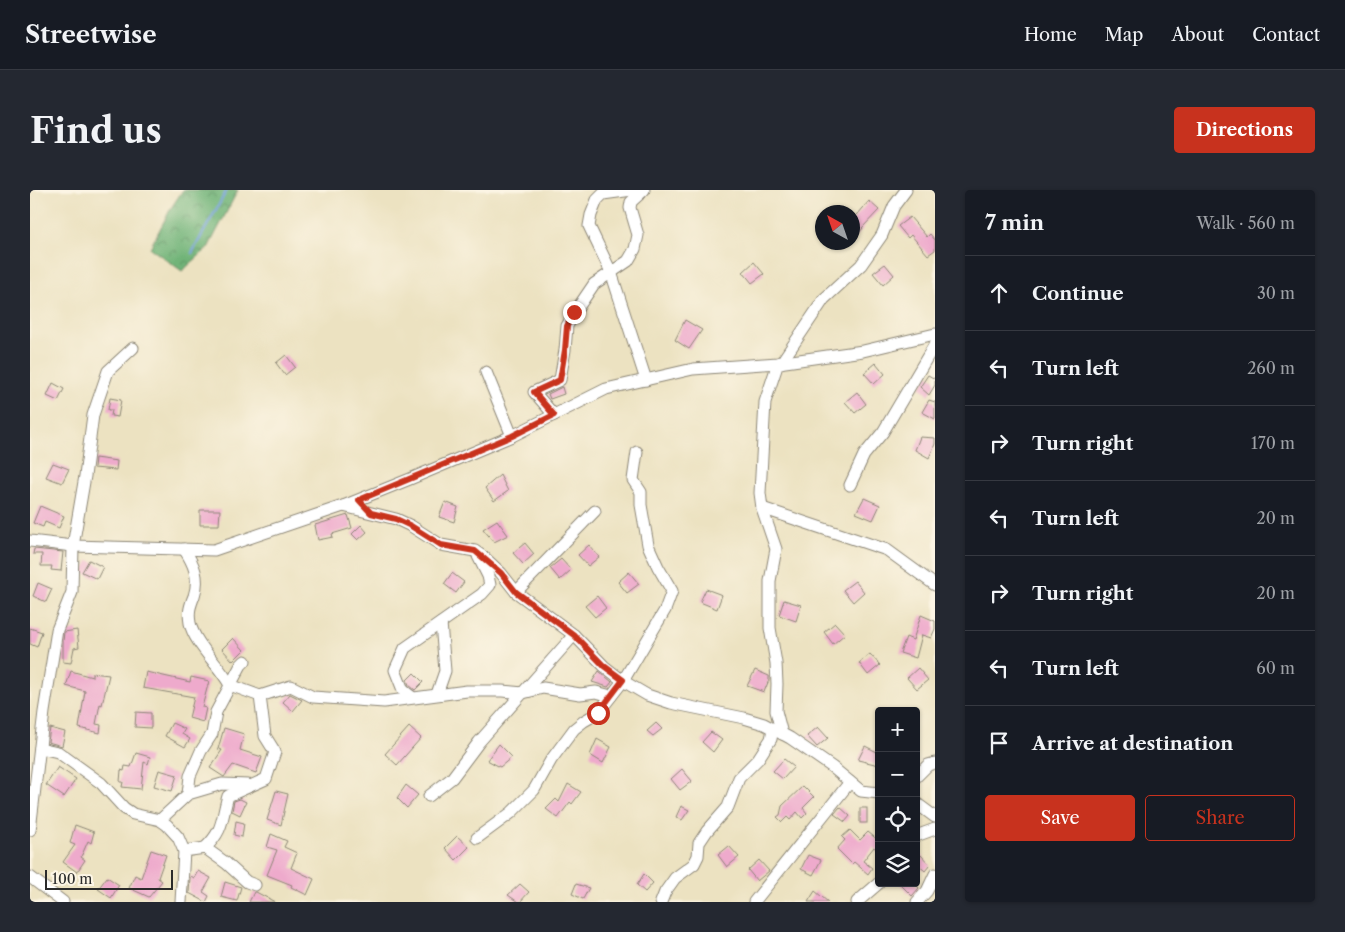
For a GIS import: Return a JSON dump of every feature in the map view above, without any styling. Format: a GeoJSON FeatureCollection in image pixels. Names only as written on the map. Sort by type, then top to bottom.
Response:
{"type":"FeatureCollection","features":[{"type":"Feature","properties":{"kind":"street"},"geometry":{"type":"LineString","coordinates":[[632,190],[603,194],[597,200],[589,226],[611,272],[646,380]]}},
{"type":"Feature","properties":{"kind":"street"},"geometry":{"type":"LineString","coordinates":[[554,415],[534,392],[560,380],[567,326],[594,284],[628,261],[636,249],[638,235],[630,208],[631,202],[644,190]]}},
{"type":"Feature","properties":{"kind":"street"},"geometry":{"type":"LineString","coordinates":[[661,902],[665,892],[675,878],[694,864],[698,856],[699,843],[728,807],[739,778],[779,735],[776,711],[778,684],[770,628],[770,581],[776,549],[762,508],[760,493],[765,402],[779,363],[824,299],[861,266],[882,235],[894,206],[906,190]]}},
{"type":"Feature","properties":{"kind":"street"},"geometry":{"type":"LineString","coordinates":[[30,541],[73,546],[214,550],[359,500],[512,436],[606,389],[692,369],[779,363],[863,351],[935,334]]}},
{"type":"Feature","properties":{"kind":"street"},"geometry":{"type":"LineString","coordinates":[[850,485],[864,455],[883,432],[935,344]]}},
{"type":"Feature","properties":{"kind":"street"},"geometry":{"type":"LineString","coordinates":[[30,830],[57,630],[72,592],[73,546],[93,415],[108,371],[133,348]]}},
{"type":"Feature","properties":{"kind":"street"},"geometry":{"type":"LineString","coordinates":[[486,372],[512,436]]}},
{"type":"Feature","properties":{"kind":"street"},"geometry":{"type":"LineString","coordinates":[[477,838],[511,812],[534,790],[551,760],[574,730],[584,721],[598,713],[623,680],[665,610],[672,591],[648,545],[641,505],[641,492],[633,480],[638,452]]}},
{"type":"Feature","properties":{"kind":"street"},"geometry":{"type":"LineString","coordinates":[[359,500],[371,513]]}},
{"type":"Feature","properties":{"kind":"street"},"geometry":{"type":"LineString","coordinates":[[343,506],[396,519],[441,545],[475,551],[501,573],[516,592],[574,635],[604,666],[647,695],[671,703],[764,724],[832,767],[861,791],[875,793]]}},
{"type":"Feature","properties":{"kind":"street"},"geometry":{"type":"LineString","coordinates":[[762,508],[887,550],[935,585]]}},
{"type":"Feature","properties":{"kind":"street"},"geometry":{"type":"LineString","coordinates":[[516,592],[595,511]]}},
{"type":"Feature","properties":{"kind":"street"},"geometry":{"type":"LineString","coordinates":[[184,549],[194,564],[197,577],[195,594],[188,610],[195,638],[230,685],[260,696],[291,686],[313,697],[384,702],[467,691],[502,691],[523,694],[543,688],[580,694],[596,692],[611,696]]}},
{"type":"Feature","properties":{"kind":"street"},"geometry":{"type":"LineString","coordinates":[[412,697],[403,690],[395,670],[404,648],[482,594],[490,585],[488,576],[475,551]]}},
{"type":"Feature","properties":{"kind":"street"},"geometry":{"type":"LineString","coordinates":[[437,694],[445,671],[441,623]]}},
{"type":"Feature","properties":{"kind":"street"},"geometry":{"type":"LineString","coordinates":[[429,796],[452,778],[479,742],[574,635]]}},
{"type":"Feature","properties":{"kind":"street"},"geometry":{"type":"LineString","coordinates":[[188,794],[190,776],[201,751],[212,734],[216,712],[241,665],[245,662]]}},
{"type":"Feature","properties":{"kind":"street"},"geometry":{"type":"LineString","coordinates":[[184,851],[204,848],[214,839],[220,830],[228,796],[266,779],[275,752],[265,736],[260,696]]}},
{"type":"Feature","properties":{"kind":"street"},"geometry":{"type":"LineString","coordinates":[[40,748],[58,752],[102,783],[124,808],[133,814],[160,820],[178,837],[184,851],[181,902]]}},
{"type":"Feature","properties":{"kind":"street"},"geometry":{"type":"LineString","coordinates":[[920,773],[928,765],[935,763]]}},
{"type":"Feature","properties":{"kind":"street"},"geometry":{"type":"LineString","coordinates":[[754,902],[850,782]]}},
{"type":"Feature","properties":{"kind":"street"},"geometry":{"type":"LineString","coordinates":[[160,820],[188,794],[222,784],[254,785]]}},
{"type":"Feature","properties":{"kind":"street"},"geometry":{"type":"LineString","coordinates":[[920,805],[935,816],[935,822]]}},
{"type":"Feature","properties":{"kind":"street"},"geometry":{"type":"LineString","coordinates":[[920,835],[935,829]]}},
{"type":"Feature","properties":{"kind":"street"},"geometry":{"type":"LineString","coordinates":[[204,848],[226,863],[247,882],[255,885]]}},
{"type":"Feature","properties":{"kind":"street"},"geometry":{"type":"LineString","coordinates":[[918,902],[927,892],[935,874]]}},
{"type":"Feature","properties":{"kind":"street"},"geometry":{"type":"LineString","coordinates":[[30,878],[63,902]]}},
{"type":"Feature","properties":{"kind":"street"},"geometry":{"type":"LineString","coordinates":[[857,902],[875,886]]}},
{"type":"Feature","properties":{"kind":"green space"},"geometry":{"type":"Polygon","coordinates":[[[183,190],[238,190],[208,248],[182,271],[150,248],[171,208],[183,190]]]}},
{"type":"Feature","properties":{"kind":"building"},"geometry":{"type":"Polygon","coordinates":[[[869,201],[879,210],[860,232],[860,212],[869,201]]]}},
{"type":"Feature","properties":{"kind":"building"},"geometry":{"type":"Polygon","coordinates":[[[910,217],[927,237],[930,234],[935,240],[935,250],[928,255],[911,235],[908,238],[898,226],[910,217]]]}},
{"type":"Feature","properties":{"kind":"building"},"geometry":{"type":"Polygon","coordinates":[[[754,262],[764,274],[752,283],[743,272],[754,262]]]}},
{"type":"Feature","properties":{"kind":"building"},"geometry":{"type":"Polygon","coordinates":[[[885,264],[894,275],[883,285],[873,273],[885,264]]]}},
{"type":"Feature","properties":{"kind":"building"},"geometry":{"type":"Polygon","coordinates":[[[685,320],[702,330],[689,349],[675,340],[685,320]]]}},
{"type":"Feature","properties":{"kind":"building"},"geometry":{"type":"Polygon","coordinates":[[[286,355],[295,367],[285,375],[276,363],[286,355]]]}},
{"type":"Feature","properties":{"kind":"building"},"geometry":{"type":"Polygon","coordinates":[[[876,363],[885,374],[874,384],[864,373],[876,363]]]}},
{"type":"Feature","properties":{"kind":"building"},"geometry":{"type":"Polygon","coordinates":[[[928,375],[935,379],[935,385],[929,395],[920,387],[928,375]]]}},
{"type":"Feature","properties":{"kind":"building"},"geometry":{"type":"Polygon","coordinates":[[[53,383],[64,389],[58,401],[47,396],[53,383]]]}},
{"type":"Feature","properties":{"kind":"building"},"geometry":{"type":"Polygon","coordinates":[[[562,387],[564,394],[550,399],[548,394],[562,387]]]}},
{"type":"Feature","properties":{"kind":"building"},"geometry":{"type":"Polygon","coordinates":[[[857,392],[866,404],[855,413],[845,402],[857,392]]]}},
{"type":"Feature","properties":{"kind":"building"},"geometry":{"type":"Polygon","coordinates":[[[110,398],[121,400],[118,417],[111,416],[112,410],[108,410],[110,398]]]}},
{"type":"Feature","properties":{"kind":"building"},"geometry":{"type":"Polygon","coordinates":[[[929,400],[935,402],[935,419],[922,412],[929,400]]]}},
{"type":"Feature","properties":{"kind":"building"},"geometry":{"type":"Polygon","coordinates":[[[920,437],[935,438],[935,444],[929,458],[915,450],[920,437]]]}},
{"type":"Feature","properties":{"kind":"building"},"geometry":{"type":"Polygon","coordinates":[[[95,458],[117,461],[116,470],[94,468],[95,458]]]}},
{"type":"Feature","properties":{"kind":"building"},"geometry":{"type":"Polygon","coordinates":[[[53,463],[69,469],[62,483],[46,477],[53,463]]]}},
{"type":"Feature","properties":{"kind":"building"},"geometry":{"type":"Polygon","coordinates":[[[500,475],[508,491],[494,501],[485,488],[500,475]]]}},
{"type":"Feature","properties":{"kind":"building"},"geometry":{"type":"Polygon","coordinates":[[[864,498],[880,505],[873,520],[856,513],[864,498]]]}},
{"type":"Feature","properties":{"kind":"building"},"geometry":{"type":"Polygon","coordinates":[[[445,502],[458,507],[454,522],[439,517],[445,502]]]}},
{"type":"Feature","properties":{"kind":"building"},"geometry":{"type":"Polygon","coordinates":[[[40,506],[64,516],[59,528],[45,522],[43,527],[33,523],[40,506]]]}},
{"type":"Feature","properties":{"kind":"building"},"geometry":{"type":"Polygon","coordinates":[[[200,510],[220,510],[219,525],[200,525],[200,510]]]}},
{"type":"Feature","properties":{"kind":"building"},"geometry":{"type":"Polygon","coordinates":[[[348,515],[352,528],[332,534],[333,537],[318,540],[315,525],[348,515]]]}},
{"type":"Feature","properties":{"kind":"building"},"geometry":{"type":"Polygon","coordinates":[[[497,520],[508,535],[494,542],[483,529],[497,520]]]}},
{"type":"Feature","properties":{"kind":"building"},"geometry":{"type":"Polygon","coordinates":[[[361,525],[367,532],[358,540],[352,534],[361,525]]]}},
{"type":"Feature","properties":{"kind":"building"},"geometry":{"type":"Polygon","coordinates":[[[525,543],[534,554],[523,564],[513,553],[525,543]]]}},
{"type":"Feature","properties":{"kind":"building"},"geometry":{"type":"Polygon","coordinates":[[[589,545],[599,557],[588,566],[578,555],[589,545]]]}},
{"type":"Feature","properties":{"kind":"building"},"geometry":{"type":"Polygon","coordinates":[[[34,549],[63,552],[61,571],[51,570],[52,566],[41,566],[42,554],[33,554],[34,549]]]}},
{"type":"Feature","properties":{"kind":"building"},"geometry":{"type":"Polygon","coordinates":[[[561,559],[571,570],[560,580],[550,568],[561,559]]]}},
{"type":"Feature","properties":{"kind":"building"},"geometry":{"type":"Polygon","coordinates":[[[89,560],[103,567],[97,579],[82,572],[89,560]]]}},
{"type":"Feature","properties":{"kind":"building"},"geometry":{"type":"Polygon","coordinates":[[[629,572],[639,584],[627,593],[618,582],[629,572]]]}},
{"type":"Feature","properties":{"kind":"building"},"geometry":{"type":"Polygon","coordinates":[[[452,573],[464,582],[456,593],[444,584],[452,573]]]}},
{"type":"Feature","properties":{"kind":"building"},"geometry":{"type":"Polygon","coordinates":[[[855,581],[864,592],[853,602],[843,590],[855,581]]]}},
{"type":"Feature","properties":{"kind":"building"},"geometry":{"type":"Polygon","coordinates":[[[38,583],[52,589],[46,602],[33,596],[38,583]]]}},
{"type":"Feature","properties":{"kind":"building"},"geometry":{"type":"Polygon","coordinates":[[[706,589],[722,595],[717,609],[700,602],[706,589]]]}},
{"type":"Feature","properties":{"kind":"building"},"geometry":{"type":"Polygon","coordinates":[[[597,596],[606,608],[595,617],[585,606],[597,596]]]}},
{"type":"Feature","properties":{"kind":"building"},"geometry":{"type":"Polygon","coordinates":[[[784,600],[801,605],[796,621],[779,615],[784,600]]]}},
{"type":"Feature","properties":{"kind":"building"},"geometry":{"type":"Polygon","coordinates":[[[921,615],[935,621],[935,629],[931,638],[922,635],[916,658],[900,653],[906,637],[913,640],[921,615]]]}},
{"type":"Feature","properties":{"kind":"building"},"geometry":{"type":"Polygon","coordinates":[[[835,623],[845,634],[833,644],[824,632],[835,623]]]}},
{"type":"Feature","properties":{"kind":"building"},"geometry":{"type":"Polygon","coordinates":[[[30,628],[42,632],[37,647],[30,644],[30,628]]]}},
{"type":"Feature","properties":{"kind":"building"},"geometry":{"type":"Polygon","coordinates":[[[77,630],[79,647],[74,648],[71,663],[63,662],[64,632],[77,630]]]}},
{"type":"Feature","properties":{"kind":"building"},"geometry":{"type":"Polygon","coordinates":[[[233,638],[244,650],[233,661],[222,649],[233,638]]]}},
{"type":"Feature","properties":{"kind":"building"},"geometry":{"type":"Polygon","coordinates":[[[870,654],[880,665],[868,675],[859,663],[870,654]]]}},
{"type":"Feature","properties":{"kind":"building"},"geometry":{"type":"Polygon","coordinates":[[[918,668],[928,680],[917,689],[907,678],[918,668]]]}},
{"type":"Feature","properties":{"kind":"building"},"geometry":{"type":"Polygon","coordinates":[[[755,670],[769,676],[764,692],[747,686],[755,670]]]}},
{"type":"Feature","properties":{"kind":"building"},"geometry":{"type":"Polygon","coordinates":[[[71,671],[92,677],[92,673],[109,675],[96,724],[101,725],[100,733],[79,728],[85,691],[66,686],[71,671]]]}},
{"type":"Feature","properties":{"kind":"building"},"geometry":{"type":"Polygon","coordinates":[[[599,671],[612,682],[608,687],[592,682],[599,671]]]}},
{"type":"Feature","properties":{"kind":"building"},"geometry":{"type":"Polygon","coordinates":[[[146,672],[190,682],[191,677],[209,681],[202,707],[206,708],[203,722],[189,718],[194,697],[143,688],[146,672]]]}},
{"type":"Feature","properties":{"kind":"building"},"geometry":{"type":"Polygon","coordinates":[[[414,673],[423,682],[415,690],[409,685],[407,680],[414,673]]]}},
{"type":"Feature","properties":{"kind":"building"},"geometry":{"type":"Polygon","coordinates":[[[290,694],[302,700],[293,711],[283,702],[290,694]]]}},
{"type":"Feature","properties":{"kind":"building"},"geometry":{"type":"Polygon","coordinates":[[[136,712],[151,713],[151,728],[135,727],[136,712]]]}},
{"type":"Feature","properties":{"kind":"building"},"geometry":{"type":"Polygon","coordinates":[[[172,723],[185,729],[182,734],[190,739],[185,747],[165,736],[172,723]]]}},
{"type":"Feature","properties":{"kind":"building"},"geometry":{"type":"Polygon","coordinates":[[[656,723],[662,729],[653,736],[647,731],[656,723]]]}},
{"type":"Feature","properties":{"kind":"building"},"geometry":{"type":"Polygon","coordinates":[[[409,727],[421,738],[397,765],[385,754],[409,727]]]}},
{"type":"Feature","properties":{"kind":"building"},"geometry":{"type":"Polygon","coordinates":[[[818,727],[828,738],[817,747],[807,736],[818,727]]]}},
{"type":"Feature","properties":{"kind":"building"},"geometry":{"type":"Polygon","coordinates":[[[50,728],[65,732],[62,746],[48,742],[50,728]]]}},
{"type":"Feature","properties":{"kind":"building"},"geometry":{"type":"Polygon","coordinates":[[[224,728],[244,734],[240,750],[262,757],[256,773],[233,765],[224,777],[210,768],[222,750],[218,749],[224,728]]]}},
{"type":"Feature","properties":{"kind":"building"},"geometry":{"type":"Polygon","coordinates":[[[711,732],[722,740],[713,752],[702,742],[711,732]]]}},
{"type":"Feature","properties":{"kind":"building"},"geometry":{"type":"Polygon","coordinates":[[[597,739],[611,747],[603,763],[590,755],[597,739]]]}},
{"type":"Feature","properties":{"kind":"building"},"geometry":{"type":"Polygon","coordinates":[[[499,744],[512,757],[500,767],[487,760],[499,744]]]}},
{"type":"Feature","properties":{"kind":"building"},"geometry":{"type":"Polygon","coordinates":[[[865,746],[875,751],[875,764],[858,760],[865,746]]]}},
{"type":"Feature","properties":{"kind":"building"},"geometry":{"type":"Polygon","coordinates":[[[136,753],[150,757],[148,764],[144,762],[141,789],[122,787],[123,782],[120,782],[121,770],[124,771],[125,766],[131,767],[136,753]]]}},
{"type":"Feature","properties":{"kind":"building"},"geometry":{"type":"Polygon","coordinates":[[[784,759],[794,767],[783,779],[773,771],[784,759]]]}},
{"type":"Feature","properties":{"kind":"building"},"geometry":{"type":"Polygon","coordinates":[[[58,767],[76,779],[64,797],[46,785],[58,767]]]}},
{"type":"Feature","properties":{"kind":"building"},"geometry":{"type":"Polygon","coordinates":[[[682,769],[692,781],[680,790],[671,779],[682,769]]]}},
{"type":"Feature","properties":{"kind":"building"},"geometry":{"type":"Polygon","coordinates":[[[159,770],[177,775],[172,791],[154,786],[159,770]]]}},
{"type":"Feature","properties":{"kind":"building"},"geometry":{"type":"Polygon","coordinates":[[[568,784],[581,792],[572,804],[570,802],[558,818],[546,809],[556,799],[559,802],[568,784]]]}},
{"type":"Feature","properties":{"kind":"building"},"geometry":{"type":"Polygon","coordinates":[[[406,785],[418,795],[407,808],[397,798],[406,785]]]}},
{"type":"Feature","properties":{"kind":"building"},"geometry":{"type":"Polygon","coordinates":[[[803,786],[814,797],[803,808],[807,813],[802,818],[797,812],[790,820],[787,817],[782,822],[777,817],[780,815],[782,806],[803,786]]]}},
{"type":"Feature","properties":{"kind":"building"},"geometry":{"type":"Polygon","coordinates":[[[276,791],[288,794],[281,825],[267,820],[276,791]]]}},
{"type":"Feature","properties":{"kind":"building"},"geometry":{"type":"Polygon","coordinates":[[[240,799],[246,802],[240,815],[232,811],[234,801],[240,799]]]}},
{"type":"Feature","properties":{"kind":"building"},"geometry":{"type":"Polygon","coordinates":[[[681,806],[689,810],[682,820],[676,817],[681,806]]]}},
{"type":"Feature","properties":{"kind":"building"},"geometry":{"type":"Polygon","coordinates":[[[840,807],[850,816],[845,822],[834,814],[840,807]]]}},
{"type":"Feature","properties":{"kind":"building"},"geometry":{"type":"Polygon","coordinates":[[[860,808],[867,808],[867,823],[860,823],[860,808]]]}},
{"type":"Feature","properties":{"kind":"building"},"geometry":{"type":"Polygon","coordinates":[[[236,821],[244,823],[242,837],[234,835],[236,821]]]}},
{"type":"Feature","properties":{"kind":"building"},"geometry":{"type":"Polygon","coordinates":[[[75,825],[94,832],[91,843],[88,841],[81,857],[85,860],[77,872],[63,862],[75,845],[70,843],[75,825]]]}},
{"type":"Feature","properties":{"kind":"building"},"geometry":{"type":"Polygon","coordinates":[[[850,830],[860,840],[868,832],[875,838],[875,848],[863,861],[872,868],[868,874],[854,862],[852,864],[837,849],[845,840],[842,837],[850,830]]]}},
{"type":"Feature","properties":{"kind":"building"},"geometry":{"type":"Polygon","coordinates":[[[271,834],[287,841],[284,847],[297,853],[291,868],[314,879],[307,895],[291,887],[292,885],[267,875],[277,850],[267,847],[271,834]]]}},
{"type":"Feature","properties":{"kind":"building"},"geometry":{"type":"Polygon","coordinates":[[[457,836],[469,847],[456,860],[445,848],[457,836]]]}},
{"type":"Feature","properties":{"kind":"building"},"geometry":{"type":"Polygon","coordinates":[[[729,846],[739,857],[727,867],[718,855],[729,846]]]}},
{"type":"Feature","properties":{"kind":"building"},"geometry":{"type":"Polygon","coordinates":[[[151,850],[166,855],[158,878],[162,881],[149,897],[129,888],[135,875],[141,878],[151,850]]]}},
{"type":"Feature","properties":{"kind":"building"},"geometry":{"type":"Polygon","coordinates":[[[808,855],[821,860],[813,875],[801,869],[808,855]]]}},
{"type":"Feature","properties":{"kind":"building"},"geometry":{"type":"Polygon","coordinates":[[[920,856],[930,865],[925,871],[920,867],[920,856]]]}},
{"type":"Feature","properties":{"kind":"building"},"geometry":{"type":"Polygon","coordinates":[[[759,860],[769,871],[757,881],[748,870],[759,860]]]}},
{"type":"Feature","properties":{"kind":"building"},"geometry":{"type":"Polygon","coordinates":[[[198,871],[211,878],[203,892],[209,896],[206,902],[189,893],[190,877],[194,878],[198,871]]]}},
{"type":"Feature","properties":{"kind":"building"},"geometry":{"type":"Polygon","coordinates":[[[644,874],[653,883],[645,892],[637,885],[644,874]]]}},
{"type":"Feature","properties":{"kind":"building"},"geometry":{"type":"Polygon","coordinates":[[[107,877],[119,885],[111,898],[98,889],[107,877]]]}},
{"type":"Feature","properties":{"kind":"building"},"geometry":{"type":"Polygon","coordinates":[[[225,882],[241,887],[237,901],[221,897],[225,882]]]}},
{"type":"Feature","properties":{"kind":"building"},"geometry":{"type":"Polygon","coordinates":[[[520,884],[529,892],[518,902],[508,895],[520,884]]]}},
{"type":"Feature","properties":{"kind":"building"},"geometry":{"type":"Polygon","coordinates":[[[576,884],[589,888],[583,899],[572,894],[576,884]]]}},
{"type":"Feature","properties":{"kind":"building"},"geometry":{"type":"Polygon","coordinates":[[[903,887],[918,887],[912,896],[903,887]]]}},
{"type":"Feature","properties":{"kind":"building"},"geometry":{"type":"Polygon","coordinates":[[[815,891],[828,902],[808,902],[815,891]]]}},
{"type":"Feature","properties":{"kind":"building"},"geometry":{"type":"Polygon","coordinates":[[[254,892],[256,892],[275,902],[249,902],[254,892]]]}},
{"type":"Feature","properties":{"kind":"waterway"},"geometry":{"type":"LineString","coordinates":[[192,253],[227,190]]}},
{"type":"Feature","properties":{"kind":"route"},"geometry":{"type":"LineString","coordinates":[[574,312],[567,326],[560,380],[534,392],[554,415],[512,436],[359,500],[371,513],[396,519],[441,545],[475,551],[501,573],[516,592],[574,635],[604,666],[623,680],[598,713]]}}]}
